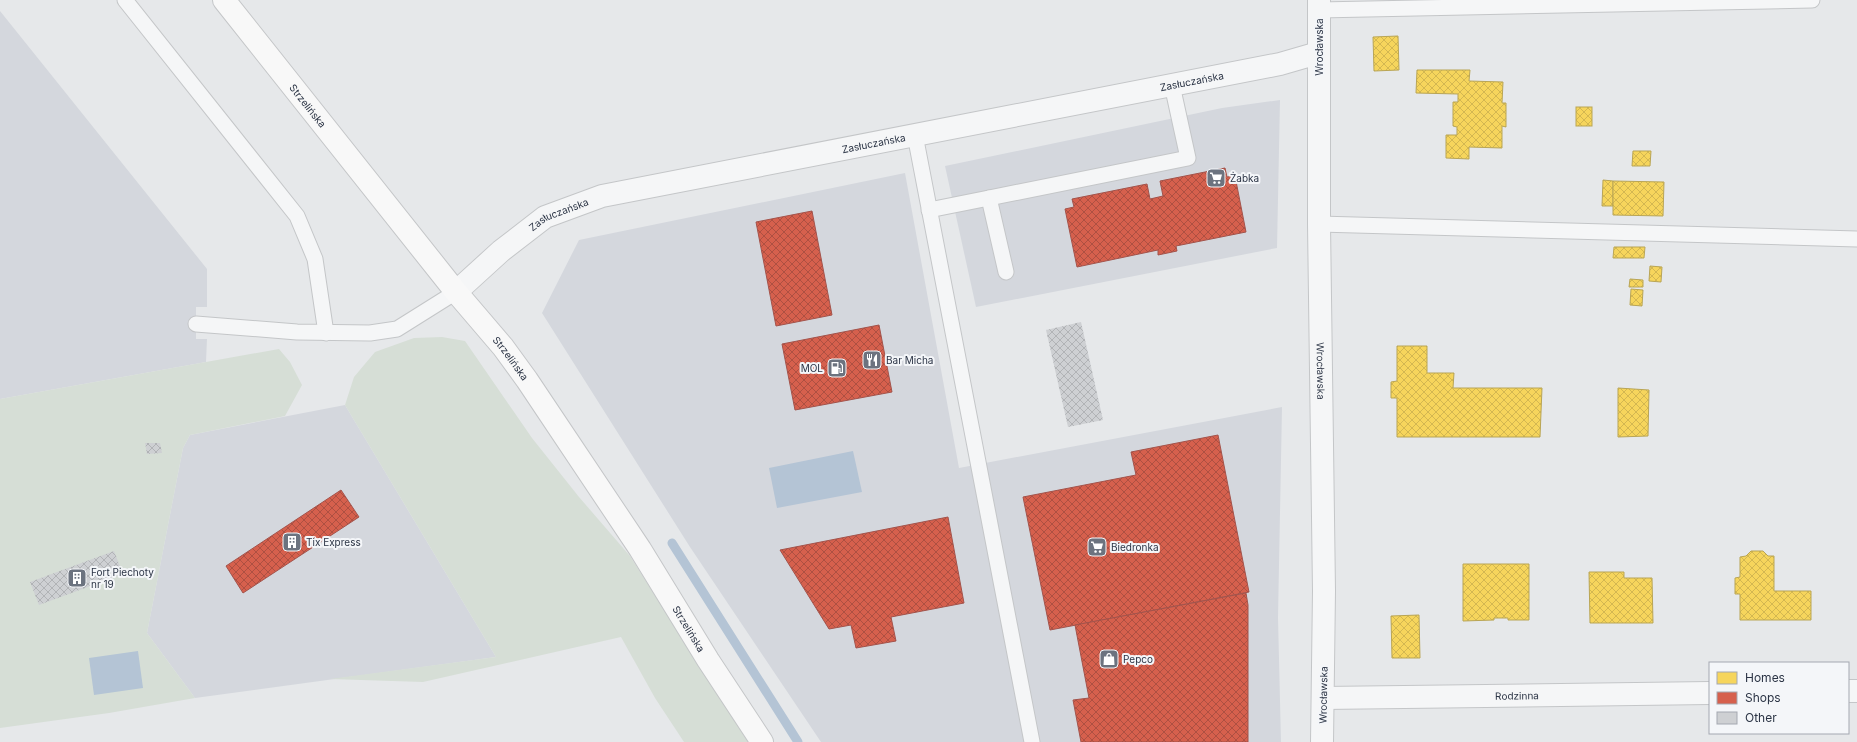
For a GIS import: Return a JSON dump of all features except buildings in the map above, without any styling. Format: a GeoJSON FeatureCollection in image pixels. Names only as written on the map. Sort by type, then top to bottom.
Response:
{"type":"FeatureCollection","features":[{"type":"Feature","properties":{"kind":"main road","name":"Strzelińska"},"geometry":{"type":"LineString","coordinates":[[224,0],[456,292],[503,347],[527,380],[640,549],[708,660],[762,742]]}},
{"type":"Feature","properties":{"kind":"street","name":"Wrocławska"},"geometry":{"type":"LineString","coordinates":[[1319,5],[1322,742]]}},
{"type":"Feature","properties":{"kind":"street","name":"Zasłuczańska"},"geometry":{"type":"LineString","coordinates":[[456,292],[501,251],[545,217],[602,196],[1280,64],[1318,53]]}},
{"type":"Feature","properties":{"kind":"street","name":"Rodzinna"},"geometry":{"type":"LineString","coordinates":[[1323,698],[1709,693]]}},
{"type":"Feature","properties":{"kind":"lane"},"geometry":{"type":"LineString","coordinates":[[124,0],[297,216],[315,259],[326,333]]}},
{"type":"Feature","properties":{"kind":"lane"},"geometry":{"type":"LineString","coordinates":[[1319,5],[1812,0]]}},
{"type":"Feature","properties":{"kind":"lane"},"geometry":{"type":"LineString","coordinates":[[930,210],[1188,158],[1172,85]]}},
{"type":"Feature","properties":{"kind":"lane"},"geometry":{"type":"LineString","coordinates":[[915,135],[1032,742]]}},
{"type":"Feature","properties":{"kind":"lane"},"geometry":{"type":"LineString","coordinates":[[989,198],[1006,272]]}},
{"type":"Feature","properties":{"kind":"lane"},"geometry":{"type":"LineString","coordinates":[[1319,224],[1857,239]]}},
{"type":"Feature","properties":{"kind":"lane"},"geometry":{"type":"LineString","coordinates":[[196,324],[326,333],[370,333],[397,329],[456,292]]}},
{"type":"Feature","properties":{"kind":"shaded area"},"geometry":{"type":"Polygon","coordinates":[[[0,11],[207,269],[207,307],[196,307],[196,339],[207,339],[206,362],[0,399],[0,11]]]}},
{"type":"Feature","properties":{"kind":"shaded area"},"geometry":{"type":"Polygon","coordinates":[[[1280,100],[1277,248],[976,307],[945,166],[1222,108],[1280,100]]]}},
{"type":"Feature","properties":{"kind":"shaded area"},"geometry":{"type":"Polygon","coordinates":[[[905,173],[959,468],[1282,407],[1278,618],[1281,742],[821,742],[690,547],[542,313],[579,240],[905,173]]]}},
{"type":"Feature","properties":{"kind":"shaded area"},"geometry":{"type":"Polygon","coordinates":[[[442,337],[465,341],[532,438],[579,497],[630,556],[748,742],[684,742],[655,698],[621,637],[423,682],[330,679],[496,657],[345,405],[354,377],[375,352],[414,338],[442,337]]]}},
{"type":"Feature","properties":{"kind":"shaded area"},"geometry":{"type":"Polygon","coordinates":[[[279,349],[290,362],[302,385],[285,416],[190,435],[183,448],[147,633],[195,698],[109,713],[0,728],[0,399],[279,349]]]}},
{"type":"Feature","properties":{"kind":"shaded area"},"geometry":{"type":"Polygon","coordinates":[[[345,405],[496,657],[195,698],[147,633],[183,448],[190,435],[345,405]]]}},
{"type":"Feature","properties":{"kind":"water"},"geometry":{"type":"Polygon","coordinates":[[[853,451],[862,492],[777,508],[769,468],[853,451]]]}},
{"type":"Feature","properties":{"kind":"water"},"geometry":{"type":"Polygon","coordinates":[[[138,651],[143,688],[94,695],[89,658],[138,651]]]}},
{"type":"Feature","properties":{"kind":"waterway"},"geometry":{"type":"LineString","coordinates":[[672,543],[798,742]]}},
{"type":"Feature","properties":{"kind":"place","name":"Żabka"},"geometry":{"type":"Point","coordinates":[1216,178]}},
{"type":"Feature","properties":{"kind":"place","name":"Bar Micha"},"geometry":{"type":"Point","coordinates":[872,360]}},
{"type":"Feature","properties":{"kind":"place","name":"MOL"},"geometry":{"type":"Point","coordinates":[837,368]}},
{"type":"Feature","properties":{"kind":"place","name":"Tix Express"},"geometry":{"type":"Point","coordinates":[292,542]}},
{"type":"Feature","properties":{"kind":"place","name":"Biedronka"},"geometry":{"type":"Point","coordinates":[1097,547]}},
{"type":"Feature","properties":{"kind":"place","name":"Fort Piechoty nr 19"},"geometry":{"type":"Point","coordinates":[77,578]}},
{"type":"Feature","properties":{"kind":"place","name":"Pepco"},"geometry":{"type":"Point","coordinates":[1109,659]}}]}
